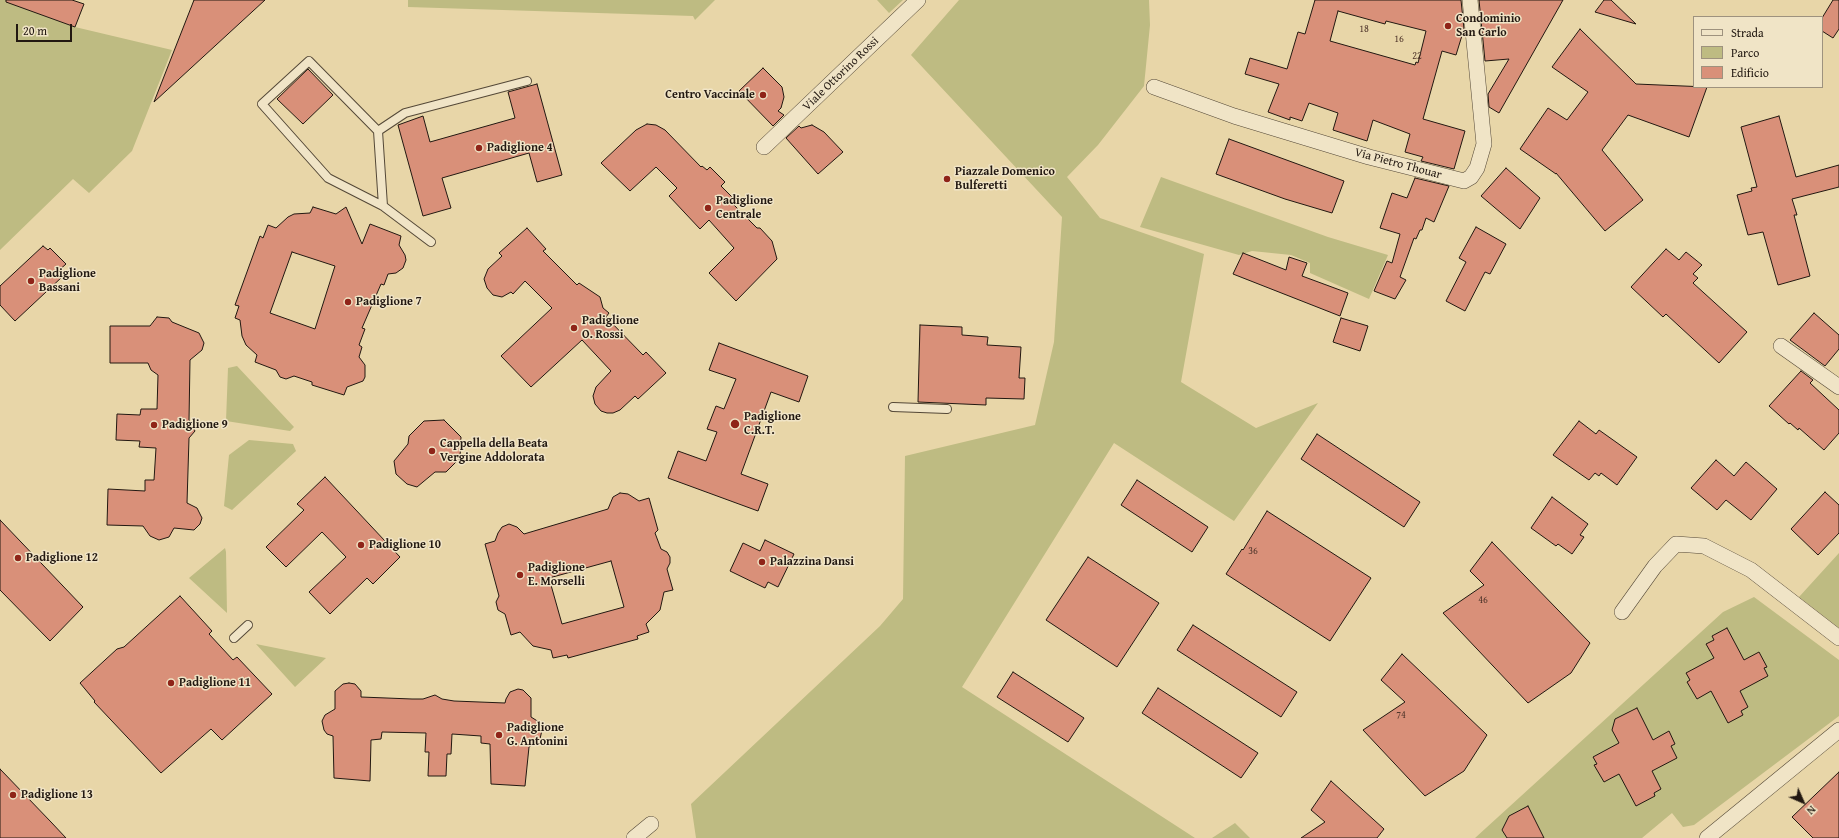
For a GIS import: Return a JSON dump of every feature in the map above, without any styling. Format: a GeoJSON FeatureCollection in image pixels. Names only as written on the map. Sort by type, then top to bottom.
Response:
{"type":"FeatureCollection","features":[{"type":"Feature","properties":{"kind":"street","name":"Viale Ottorino Rossi"},"geometry":{"type":"LineString","coordinates":[[764,147],[918,0]]}},
{"type":"Feature","properties":{"kind":"street","name":"Via Pietro Thouar"},"geometry":{"type":"LineString","coordinates":[[1154,87],[1234,116],[1369,157],[1464,181],[1471,177],[1477,168],[1484,144],[1470,0]]}},
{"type":"Feature","properties":{"kind":"street"},"geometry":{"type":"LineString","coordinates":[[1781,346],[1839,387]]}},
{"type":"Feature","properties":{"kind":"street"},"geometry":{"type":"LineString","coordinates":[[1622,612],[1655,566],[1676,544],[1704,546],[1751,570],[1839,638]]}},
{"type":"Feature","properties":{"kind":"street"},"geometry":{"type":"LineString","coordinates":[[1707,838],[1839,730]]}},
{"type":"Feature","properties":{"kind":"street"},"geometry":{"type":"LineString","coordinates":[[634,838],[651,824]]}},
{"type":"Feature","properties":{"kind":"lane"},"geometry":{"type":"LineString","coordinates":[[383,206],[378,131],[310,61],[262,104],[328,178],[383,206],[431,242]]}},
{"type":"Feature","properties":{"kind":"lane"},"geometry":{"type":"LineString","coordinates":[[378,131],[405,113],[527,81]]}},
{"type":"Feature","properties":{"kind":"lane"},"geometry":{"type":"LineString","coordinates":[[893,407],[947,409]]}},
{"type":"Feature","properties":{"kind":"lane"},"geometry":{"type":"LineString","coordinates":[[234,638],[248,625]]}},
{"type":"Feature","properties":{"kind":"green space"},"geometry":{"type":"Polygon","coordinates":[[[0,0],[17,0],[29,10],[75,27],[172,50],[132,151],[89,193],[73,179],[0,250],[0,0]]]}},
{"type":"Feature","properties":{"kind":"green space"},"geometry":{"type":"Polygon","coordinates":[[[408,0],[715,0],[695,20],[693,16],[408,7],[408,0]]]}},
{"type":"Feature","properties":{"kind":"green space"},"geometry":{"type":"Polygon","coordinates":[[[877,0],[903,0],[889,13],[877,0]]]}},
{"type":"Feature","properties":{"kind":"green space"},"geometry":{"type":"Polygon","coordinates":[[[959,0],[1149,0],[1150,25],[1144,86],[1098,145],[1067,177],[1100,218],[1204,254],[1181,382],[1256,428],[1318,403],[1234,521],[1114,443],[962,687],[1195,838],[696,838],[691,804],[880,626],[903,599],[905,456],[1035,425],[1054,342],[1062,217],[911,55],[959,0]]]}},
{"type":"Feature","properties":{"kind":"green space"},"geometry":{"type":"Polygon","coordinates":[[[1161,177],[1328,237],[1388,255],[1369,299],[1310,273],[1310,263],[1291,255],[1252,251],[1239,255],[1140,227],[1161,177]]]}},
{"type":"Feature","properties":{"kind":"green space"},"geometry":{"type":"Polygon","coordinates":[[[237,366],[294,427],[290,431],[226,421],[228,368],[237,366]]]}},
{"type":"Feature","properties":{"kind":"green space"},"geometry":{"type":"Polygon","coordinates":[[[249,440],[293,444],[296,451],[232,510],[224,506],[229,455],[249,440]]]}},
{"type":"Feature","properties":{"kind":"green space"},"geometry":{"type":"Polygon","coordinates":[[[225,548],[226,552],[227,613],[189,578],[225,548]]]}},
{"type":"Feature","properties":{"kind":"green space"},"geometry":{"type":"Polygon","coordinates":[[[1839,553],[1839,628],[1799,597],[1839,553]]]}},
{"type":"Feature","properties":{"kind":"green space"},"geometry":{"type":"Polygon","coordinates":[[[1754,597],[1839,660],[1839,716],[1694,825],[1683,827],[1672,813],[1642,838],[1475,838],[1723,612],[1754,597]]]}},
{"type":"Feature","properties":{"kind":"green space"},"geometry":{"type":"Polygon","coordinates":[[[256,644],[326,658],[295,687],[256,644]]]}},
{"type":"Feature","properties":{"kind":"green space"},"geometry":{"type":"Polygon","coordinates":[[[1235,823],[1250,838],[1212,838],[1235,823]]]}},
{"type":"Feature","properties":{"kind":"building"},"geometry":{"type":"Polygon","coordinates":[[[6,0],[72,0],[84,4],[75,27],[6,2],[6,0]]]}},
{"type":"Feature","properties":{"kind":"building"},"geometry":{"type":"Polygon","coordinates":[[[194,0],[265,0],[154,102],[194,0]]]}},
{"type":"Feature","properties":{"kind":"building"},"geometry":{"type":"Polygon","coordinates":[[[1315,0],[1461,0],[1464,29],[1456,55],[1442,51],[1423,119],[1465,131],[1454,169],[1421,161],[1423,157],[1405,152],[1410,134],[1373,120],[1367,141],[1333,130],[1338,113],[1309,103],[1302,121],[1290,117],[1290,120],[1268,112],[1279,84],[1245,74],[1250,58],[1287,69],[1298,32],[1305,34],[1315,0]],[[1338,11],[1330,41],[1415,65],[1416,62],[1418,63],[1426,31],[1386,21],[1385,24],[1338,11]]]}},
{"type":"Feature","properties":{"kind":"building"},"geometry":{"type":"Polygon","coordinates":[[[1479,0],[1563,0],[1499,113],[1489,107],[1488,94],[1509,59],[1485,61],[1479,0]]]}},
{"type":"Feature","properties":{"kind":"building"},"geometry":{"type":"Polygon","coordinates":[[[1604,0],[1611,0],[1636,24],[1595,12],[1604,0]]]}},
{"type":"Feature","properties":{"kind":"building"},"geometry":{"type":"Polygon","coordinates":[[[1833,0],[1839,0],[1839,29],[1833,38],[1823,32],[1823,16],[1833,0]]]}},
{"type":"Feature","properties":{"kind":"building"},"geometry":{"type":"Polygon","coordinates":[[[1580,29],[1636,84],[1707,88],[1689,137],[1628,115],[1602,150],[1643,200],[1605,231],[1556,173],[1520,149],[1548,108],[1567,120],[1588,92],[1552,67],[1580,29]]]}},
{"type":"Feature","properties":{"kind":"building","name":"Centro Vaccinale"},"geometry":{"type":"Polygon","coordinates":[[[763,68],[782,87],[784,97],[781,108],[778,111],[784,115],[773,126],[739,91],[763,68]]]}},
{"type":"Feature","properties":{"kind":"building"},"geometry":{"type":"Polygon","coordinates":[[[308,69],[333,95],[303,124],[277,99],[308,69]]]}},
{"type":"Feature","properties":{"kind":"building","name":"Padiglione 4"},"geometry":{"type":"Polygon","coordinates":[[[537,84],[562,175],[537,182],[529,153],[442,178],[451,208],[423,216],[398,125],[423,116],[430,142],[515,118],[508,92],[537,84]]]}},
{"type":"Feature","properties":{"kind":"building"},"geometry":{"type":"Polygon","coordinates":[[[1779,116],[1796,177],[1839,165],[1839,187],[1792,199],[1797,215],[1794,215],[1810,276],[1778,285],[1763,232],[1748,235],[1737,195],[1752,191],[1751,188],[1757,187],[1741,127],[1779,116]]]}},
{"type":"Feature","properties":{"kind":"building","name":"Padiglione Centrale"},"geometry":{"type":"Polygon","coordinates":[[[647,124],[656,125],[665,130],[701,167],[702,166],[707,170],[710,167],[725,182],[721,186],[732,197],[730,201],[772,241],[777,259],[736,301],[709,273],[734,248],[709,220],[700,229],[669,196],[677,188],[656,167],[630,191],[601,163],[636,130],[647,124]]]}},
{"type":"Feature","properties":{"kind":"building"},"geometry":{"type":"Polygon","coordinates":[[[812,125],[824,132],[843,152],[818,174],[786,138],[799,126],[801,128],[812,125]]]}},
{"type":"Feature","properties":{"kind":"building"},"geometry":{"type":"Polygon","coordinates":[[[1229,139],[1344,181],[1332,213],[1285,199],[1216,174],[1229,139]]]}},
{"type":"Feature","properties":{"kind":"building"},"geometry":{"type":"Polygon","coordinates":[[[1506,168],[1540,198],[1520,229],[1481,196],[1506,168]]]}},
{"type":"Feature","properties":{"kind":"building"},"geometry":{"type":"Polygon","coordinates":[[[1415,178],[1449,186],[1434,222],[1426,218],[1422,230],[1420,230],[1416,239],[1414,238],[1400,277],[1406,280],[1395,299],[1374,291],[1387,261],[1392,263],[1400,234],[1380,228],[1392,193],[1407,198],[1415,178]]]}},
{"type":"Feature","properties":{"kind":"building","name":"Padiglione 7"},"geometry":{"type":"Polygon","coordinates":[[[313,207],[336,214],[346,207],[362,244],[370,224],[401,236],[399,245],[405,255],[406,260],[403,268],[396,273],[388,274],[384,285],[381,284],[362,328],[365,329],[359,345],[362,347],[359,357],[365,365],[365,377],[363,381],[347,387],[344,395],[312,385],[312,382],[294,376],[286,379],[280,377],[276,370],[255,362],[257,355],[246,345],[242,336],[240,320],[235,318],[239,306],[235,305],[260,236],[263,238],[268,225],[276,228],[288,217],[294,214],[310,213],[313,207]],[[292,252],[270,313],[315,329],[335,266],[292,252]]]}},
{"type":"Feature","properties":{"kind":"building"},"geometry":{"type":"Polygon","coordinates":[[[1476,227],[1506,244],[1490,274],[1485,272],[1465,311],[1446,301],[1466,262],[1459,258],[1476,227]]]}},
{"type":"Feature","properties":{"kind":"building","name":"Padiglione O. Rossi"},"geometry":{"type":"Polygon","coordinates":[[[527,228],[546,249],[543,251],[577,285],[579,283],[600,297],[603,308],[609,313],[606,317],[643,355],[646,352],[666,373],[638,399],[635,396],[620,410],[613,413],[607,413],[601,411],[595,404],[593,396],[596,387],[611,371],[582,340],[531,387],[501,356],[552,308],[525,281],[513,294],[511,292],[502,297],[493,295],[487,288],[484,279],[488,269],[502,256],[499,253],[527,228]]]}},
{"type":"Feature","properties":{"kind":"building","name":"Padiglione Bassani"},"geometry":{"type":"Polygon","coordinates":[[[43,246],[48,250],[50,248],[66,264],[57,272],[62,277],[15,321],[0,305],[0,286],[43,246]]]}},
{"type":"Feature","properties":{"kind":"building"},"geometry":{"type":"Polygon","coordinates":[[[1666,249],[1679,260],[1686,252],[1702,265],[1693,274],[1698,278],[1693,283],[1747,332],[1719,363],[1666,314],[1663,317],[1631,287],[1666,249]]]}},
{"type":"Feature","properties":{"kind":"building"},"geometry":{"type":"Polygon","coordinates":[[[1243,253],[1286,270],[1289,257],[1307,263],[1302,276],[1348,293],[1340,316],[1233,274],[1243,253]]]}},
{"type":"Feature","properties":{"kind":"building"},"geometry":{"type":"Polygon","coordinates":[[[1814,313],[1839,335],[1839,349],[1825,366],[1790,340],[1814,313]]]}},
{"type":"Feature","properties":{"kind":"building","name":"Padiglione 9"},"geometry":{"type":"Polygon","coordinates":[[[157,317],[169,318],[172,322],[199,333],[204,343],[202,350],[190,360],[189,420],[195,431],[189,438],[187,503],[197,508],[202,518],[200,524],[194,530],[174,528],[169,537],[159,540],[150,536],[143,526],[107,525],[108,489],[145,491],[145,480],[154,480],[156,448],[139,447],[140,441],[116,440],[117,414],[140,415],[141,409],[157,409],[158,375],[151,370],[148,363],[110,363],[110,326],[150,326],[157,317]]]}},
{"type":"Feature","properties":{"kind":"building"},"geometry":{"type":"Polygon","coordinates":[[[1341,318],[1368,326],[1360,351],[1333,342],[1341,318]]]}},
{"type":"Feature","properties":{"kind":"building"},"geometry":{"type":"Polygon","coordinates":[[[920,325],[962,327],[962,335],[988,337],[987,345],[1021,347],[1019,378],[1025,378],[1024,399],[986,398],[986,405],[918,402],[920,325]]]}},
{"type":"Feature","properties":{"kind":"building","name":"Padiglione C.R.T."},"geometry":{"type":"Polygon","coordinates":[[[719,343],[808,376],[799,402],[771,392],[741,474],[768,484],[758,511],[668,478],[678,451],[706,461],[717,432],[707,429],[716,406],[724,409],[736,379],[709,370],[719,343]]]}},
{"type":"Feature","properties":{"kind":"building"},"geometry":{"type":"Polygon","coordinates":[[[1801,371],[1813,380],[1810,383],[1839,410],[1839,433],[1824,450],[1799,428],[1798,430],[1790,423],[1789,424],[1769,406],[1801,371]]]}},
{"type":"Feature","properties":{"kind":"building","name":"Cappella della Beata Vergine Addolorata"},"geometry":{"type":"Polygon","coordinates":[[[444,420],[461,437],[460,458],[446,472],[435,472],[417,487],[407,484],[396,474],[394,461],[408,444],[409,436],[424,421],[444,420]]]}},
{"type":"Feature","properties":{"kind":"building"},"geometry":{"type":"Polygon","coordinates":[[[1579,421],[1596,434],[1599,430],[1637,457],[1617,485],[1601,473],[1599,476],[1595,473],[1589,480],[1553,455],[1579,421]]]}},
{"type":"Feature","properties":{"kind":"building"},"geometry":{"type":"Polygon","coordinates":[[[1317,434],[1420,502],[1404,527],[1301,459],[1317,434]]]}},
{"type":"Feature","properties":{"kind":"building"},"geometry":{"type":"Polygon","coordinates":[[[1716,460],[1734,476],[1746,462],[1777,489],[1751,520],[1726,500],[1717,510],[1691,488],[1716,460]]]}},
{"type":"Feature","properties":{"kind":"building","name":"Padiglione 10"},"geometry":{"type":"Polygon","coordinates":[[[325,477],[400,557],[373,584],[367,578],[330,614],[309,592],[346,557],[322,532],[286,567],[266,547],[304,510],[297,504],[325,477]]]}},
{"type":"Feature","properties":{"kind":"building"},"geometry":{"type":"Polygon","coordinates":[[[1137,480],[1208,527],[1192,552],[1121,505],[1137,480]]]}},
{"type":"Feature","properties":{"kind":"building"},"geometry":{"type":"Polygon","coordinates":[[[1825,492],[1839,505],[1839,533],[1818,555],[1791,529],[1825,492]]]}},
{"type":"Feature","properties":{"kind":"building","name":"Padiglione E. Morselli"},"geometry":{"type":"Polygon","coordinates":[[[620,493],[628,494],[639,501],[649,498],[658,530],[655,533],[661,549],[667,552],[670,557],[670,563],[667,569],[673,590],[664,592],[660,610],[646,624],[649,632],[637,636],[638,639],[568,658],[567,655],[553,658],[551,650],[533,646],[520,632],[511,635],[505,614],[498,610],[496,602],[499,596],[485,544],[495,541],[502,527],[509,524],[517,527],[524,534],[608,509],[613,497],[620,493]],[[611,561],[549,578],[562,624],[624,607],[611,561]]]}},
{"type":"Feature","properties":{"kind":"building"},"geometry":{"type":"Polygon","coordinates":[[[1552,497],[1588,524],[1580,535],[1584,537],[1572,554],[1558,544],[1556,546],[1531,528],[1552,497]]]}},
{"type":"Feature","properties":{"kind":"building"},"geometry":{"type":"Polygon","coordinates":[[[1267,511],[1371,578],[1330,641],[1226,574],[1267,511]]]}},
{"type":"Feature","properties":{"kind":"building","name":"Padiglione 12"},"geometry":{"type":"Polygon","coordinates":[[[0,520],[83,607],[50,641],[0,590],[0,520]]]}},
{"type":"Feature","properties":{"kind":"building","name":"Palazzina Dansi"},"geometry":{"type":"Polygon","coordinates":[[[765,540],[794,554],[778,587],[768,582],[765,588],[730,571],[743,543],[760,551],[765,540]]]}},
{"type":"Feature","properties":{"kind":"building"},"geometry":{"type":"Polygon","coordinates":[[[1492,542],[1590,643],[1571,673],[1528,703],[1443,613],[1484,585],[1470,571],[1492,542]]]}},
{"type":"Feature","properties":{"kind":"building"},"geometry":{"type":"Polygon","coordinates":[[[1088,557],[1159,603],[1117,667],[1046,620],[1088,557]]]}},
{"type":"Feature","properties":{"kind":"building","name":"Padiglione 11"},"geometry":{"type":"Polygon","coordinates":[[[180,596],[212,631],[209,634],[233,660],[237,657],[272,694],[222,740],[211,729],[161,773],[94,702],[95,701],[80,683],[117,649],[124,647],[180,596]]]}},
{"type":"Feature","properties":{"kind":"building"},"geometry":{"type":"Polygon","coordinates":[[[1193,625],[1297,692],[1281,717],[1177,650],[1193,625]]]}},
{"type":"Feature","properties":{"kind":"building"},"geometry":{"type":"Polygon","coordinates":[[[1727,628],[1744,660],[1759,652],[1767,667],[1764,668],[1768,676],[1740,691],[1748,707],[1741,711],[1743,715],[1728,723],[1711,691],[1697,699],[1687,682],[1690,680],[1686,673],[1714,658],[1706,644],[1714,640],[1712,636],[1727,628]]]}},
{"type":"Feature","properties":{"kind":"building"},"geometry":{"type":"Polygon","coordinates":[[[1402,654],[1487,735],[1464,771],[1425,796],[1363,730],[1405,702],[1381,680],[1402,654]]]}},
{"type":"Feature","properties":{"kind":"building"},"geometry":{"type":"Polygon","coordinates":[[[1013,672],[1084,718],[1068,742],[997,697],[1013,672]]]}},
{"type":"Feature","properties":{"kind":"building","name":"Padiglione G. Antonini"},"geometry":{"type":"Polygon","coordinates":[[[343,684],[355,684],[361,691],[361,697],[423,699],[435,695],[442,699],[454,701],[505,703],[510,692],[518,689],[523,690],[531,698],[531,717],[539,722],[542,730],[540,739],[529,747],[525,786],[491,784],[490,744],[481,743],[481,736],[452,734],[451,754],[447,754],[446,776],[428,776],[429,752],[425,752],[426,733],[382,732],[381,739],[371,740],[370,781],[334,778],[333,736],[327,734],[324,730],[322,721],[325,715],[335,709],[335,691],[343,684]]]}},
{"type":"Feature","properties":{"kind":"building"},"geometry":{"type":"Polygon","coordinates":[[[1158,688],[1258,753],[1241,778],[1142,713],[1158,688]]]}},
{"type":"Feature","properties":{"kind":"building"},"geometry":{"type":"Polygon","coordinates":[[[1637,708],[1653,740],[1669,731],[1675,744],[1671,746],[1677,758],[1652,771],[1661,789],[1654,793],[1655,796],[1636,806],[1619,774],[1604,782],[1594,765],[1597,764],[1593,757],[1619,743],[1612,730],[1615,719],[1637,708]]]}},
{"type":"Feature","properties":{"kind":"building","name":"Padiglione 13"},"geometry":{"type":"Polygon","coordinates":[[[0,769],[51,822],[66,838],[0,838],[0,769]]]}},
{"type":"Feature","properties":{"kind":"building"},"geometry":{"type":"Polygon","coordinates":[[[1839,772],[1839,838],[1813,838],[1792,817],[1839,772]]]}},
{"type":"Feature","properties":{"kind":"building"},"geometry":{"type":"Polygon","coordinates":[[[1331,781],[1384,829],[1377,838],[1301,838],[1325,822],[1311,810],[1331,781]]]}},
{"type":"Feature","properties":{"kind":"building"},"geometry":{"type":"Polygon","coordinates":[[[1528,806],[1544,838],[1507,838],[1502,830],[1509,816],[1528,806]]]}},
{"type":"Feature","properties":{"kind":"place","name":"Condominio San Carlo"},"geometry":{"type":"Point","coordinates":[1448,26]}},
{"type":"Feature","properties":{"kind":"place","name":"Centro Vaccinale"},"geometry":{"type":"Point","coordinates":[763,95]}},
{"type":"Feature","properties":{"kind":"place","name":"Padiglione 4"},"geometry":{"type":"Point","coordinates":[479,148]}},
{"type":"Feature","properties":{"kind":"place","name":"Piazzale Domenico Bulferetti"},"geometry":{"type":"Point","coordinates":[947,179]}},
{"type":"Feature","properties":{"kind":"place","name":"Padiglione Centrale"},"geometry":{"type":"Point","coordinates":[708,208]}},
{"type":"Feature","properties":{"kind":"place","name":"Padiglione Bassani"},"geometry":{"type":"Point","coordinates":[31,281]}},
{"type":"Feature","properties":{"kind":"place","name":"Padiglione 7"},"geometry":{"type":"Point","coordinates":[348,302]}},
{"type":"Feature","properties":{"kind":"place","name":"Padiglione O. Rossi"},"geometry":{"type":"Point","coordinates":[574,328]}},
{"type":"Feature","properties":{"kind":"place","name":"Padiglione C.R.T."},"geometry":{"type":"Point","coordinates":[735,424]}},
{"type":"Feature","properties":{"kind":"place","name":"Padiglione 9"},"geometry":{"type":"Point","coordinates":[154,425]}},
{"type":"Feature","properties":{"kind":"place","name":"Cappella della Beata Vergine Addolorata"},"geometry":{"type":"Point","coordinates":[432,451]}},
{"type":"Feature","properties":{"kind":"place","name":"Padiglione 10"},"geometry":{"type":"Point","coordinates":[361,545]}},
{"type":"Feature","properties":{"kind":"place","name":"Padiglione 12"},"geometry":{"type":"Point","coordinates":[18,558]}},
{"type":"Feature","properties":{"kind":"place","name":"Palazzina Dansi"},"geometry":{"type":"Point","coordinates":[762,562]}},
{"type":"Feature","properties":{"kind":"place","name":"Padiglione E. Morselli"},"geometry":{"type":"Point","coordinates":[520,575]}},
{"type":"Feature","properties":{"kind":"place","name":"Padiglione 11"},"geometry":{"type":"Point","coordinates":[171,683]}},
{"type":"Feature","properties":{"kind":"place","name":"Padiglione G. Antonini"},"geometry":{"type":"Point","coordinates":[499,735]}},
{"type":"Feature","properties":{"kind":"place","name":"Padiglione 13"},"geometry":{"type":"Point","coordinates":[13,795]}}]}
